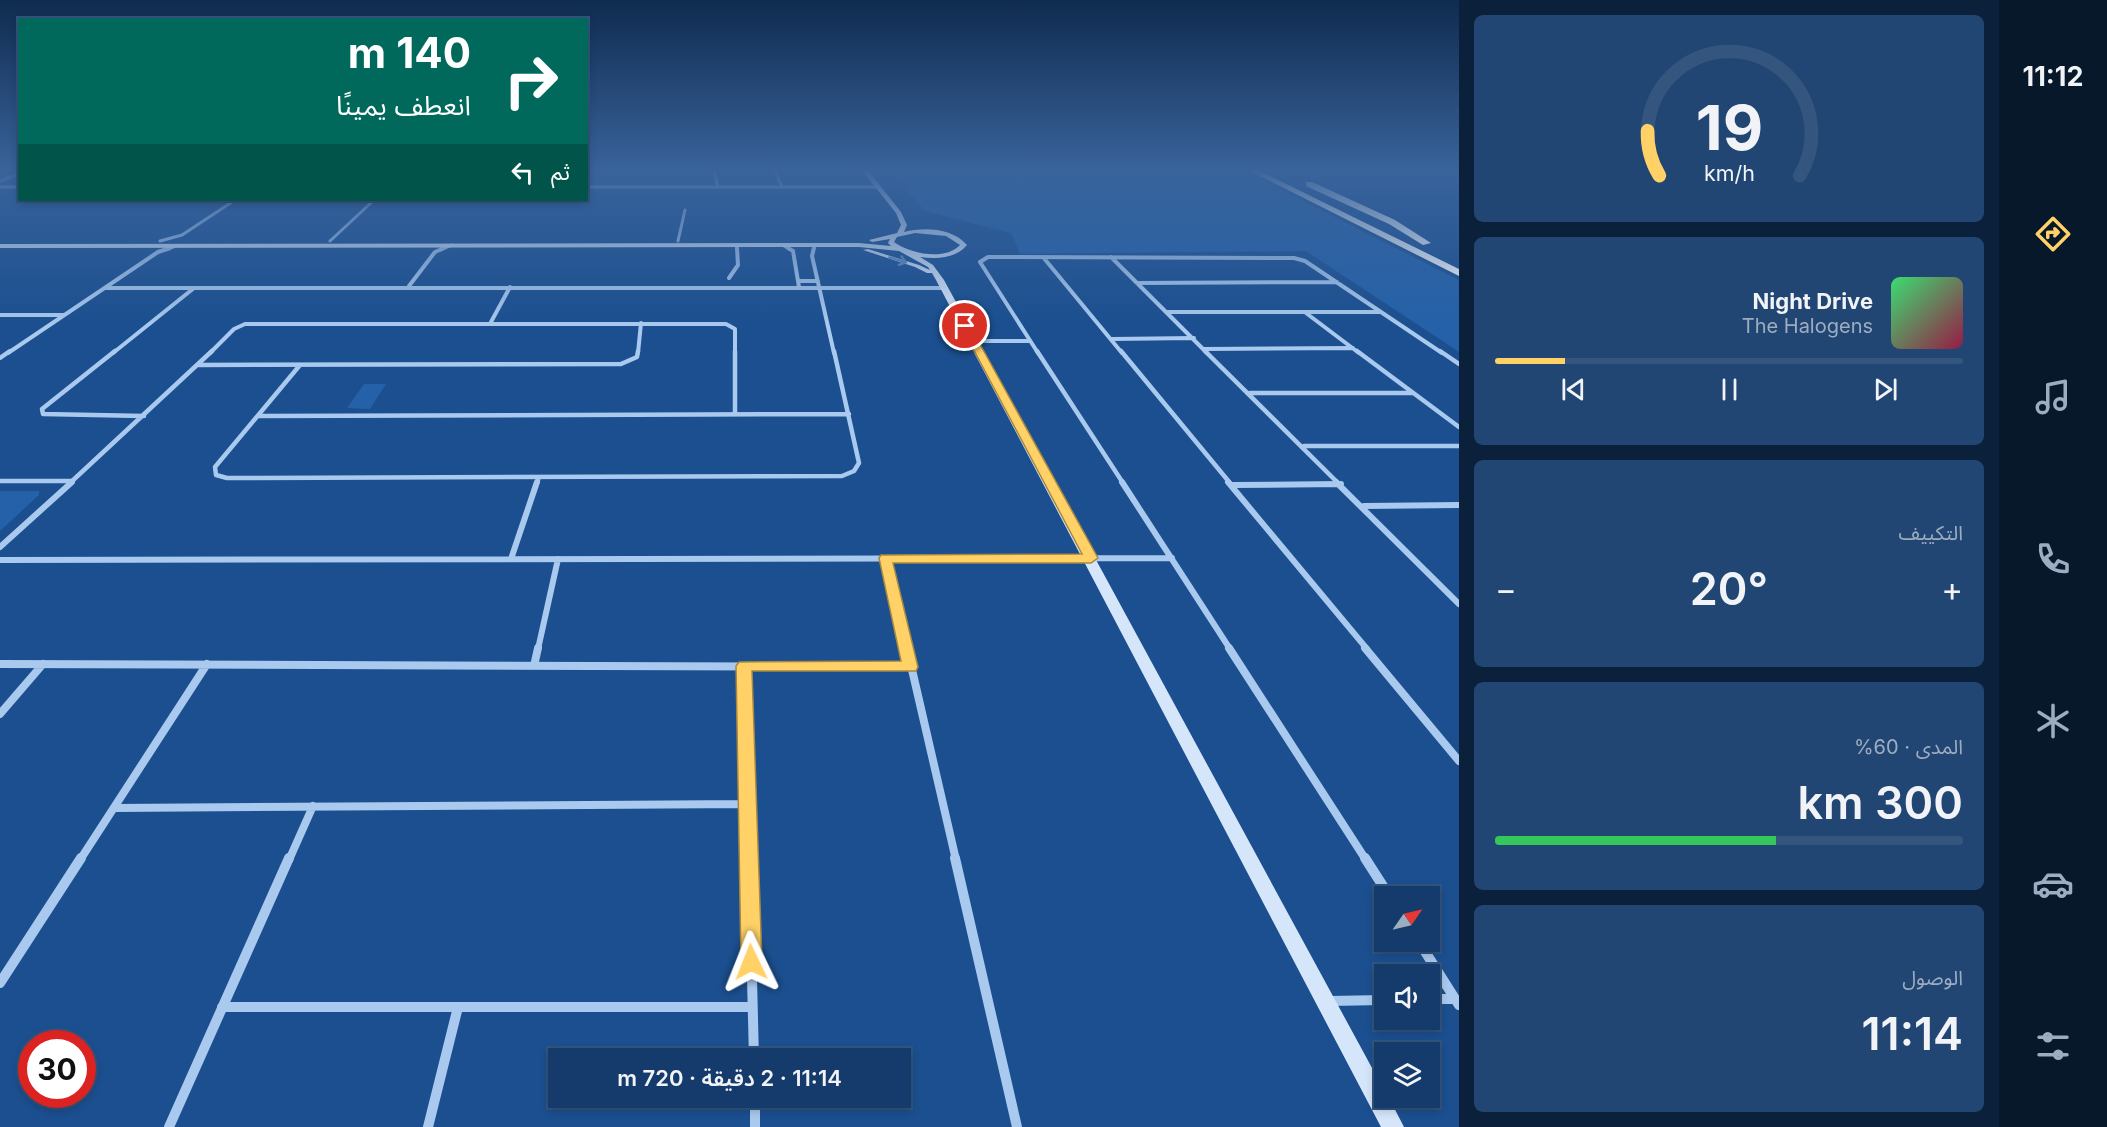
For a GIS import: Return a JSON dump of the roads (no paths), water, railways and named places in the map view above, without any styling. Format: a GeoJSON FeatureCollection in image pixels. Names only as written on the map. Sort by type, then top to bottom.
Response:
{"type":"FeatureCollection","features":[{"type":"Feature","properties":{"kind":"highway"},"geometry":{"type":"LineString","coordinates":[[1354,221],[1459,273]]}},
{"type":"Feature","properties":{"kind":"highway"},"geometry":{"type":"LineString","coordinates":[[1372,221],[1459,263]]}},
{"type":"Feature","properties":{"kind":"highway"},"geometry":{"type":"LineString","coordinates":[[1389,221],[1434,250]]}},
{"type":"Feature","properties":{"kind":"main road"},"geometry":{"type":"LineString","coordinates":[[902,221],[904,225],[891,243],[931,266],[943,285],[1091,558],[1393,1127]]}},
{"type":"Feature","properties":{"kind":"main road"},"geometry":{"type":"LineString","coordinates":[[911,221],[962,242],[963,248],[944,263],[943,285]]}},
{"type":"Feature","properties":{"kind":"main road"},"geometry":{"type":"LineString","coordinates":[[0,244],[158,246],[183,240],[865,241],[924,231],[943,233]]}},
{"type":"Feature","properties":{"kind":"main road"},"geometry":{"type":"LineString","coordinates":[[183,240],[426,245],[871,245],[932,255],[956,252]]}},
{"type":"Feature","properties":{"kind":"main road"},"geometry":{"type":"LineString","coordinates":[[692,245],[730,241]]}},
{"type":"Feature","properties":{"kind":"main road"},"geometry":{"type":"LineString","coordinates":[[817,245],[861,249],[913,264],[943,285]]}},
{"type":"Feature","properties":{"kind":"street"},"geometry":{"type":"LineString","coordinates":[[183,240],[208,221]]}},
{"type":"Feature","properties":{"kind":"street"},"geometry":{"type":"LineString","coordinates":[[330,241],[352,221]]}},
{"type":"Feature","properties":{"kind":"street"},"geometry":{"type":"LineString","coordinates":[[678,241],[683,221]]}},
{"type":"Feature","properties":{"kind":"street"},"geometry":{"type":"LineString","coordinates":[[426,245],[435,252]]}},
{"type":"Feature","properties":{"kind":"street"},"geometry":{"type":"LineString","coordinates":[[409,286],[435,252],[452,245]]}},
{"type":"Feature","properties":{"kind":"street"},"geometry":{"type":"LineString","coordinates":[[729,278],[738,265],[737,245]]}},
{"type":"Feature","properties":{"kind":"street"},"geometry":{"type":"LineString","coordinates":[[300,365],[215,467],[214,473],[218,477],[842,476],[854,471],[859,464],[812,256],[817,245]]}},
{"type":"Feature","properties":{"kind":"street"},"geometry":{"type":"LineString","coordinates":[[1,356],[105,288],[158,246]]}},
{"type":"Feature","properties":{"kind":"street"},"geometry":{"type":"LineString","coordinates":[[784,246],[794,251],[800,287]]}},
{"type":"Feature","properties":{"kind":"street"},"geometry":{"type":"LineString","coordinates":[[1383,886],[1029,341],[980,261],[988,257],[1290,257],[1305,261],[1459,364]]}},
{"type":"Feature","properties":{"kind":"street"},"geometry":{"type":"LineString","coordinates":[[1111,257],[1250,393],[1459,604]]}},
{"type":"Feature","properties":{"kind":"street"},"geometry":{"type":"LineString","coordinates":[[1043,258],[1459,761]]}},
{"type":"Feature","properties":{"kind":"street"},"geometry":{"type":"LineString","coordinates":[[798,281],[819,284],[943,285]]}},
{"type":"Feature","properties":{"kind":"street"},"geometry":{"type":"LineString","coordinates":[[1137,283],[1337,282]]}},
{"type":"Feature","properties":{"kind":"street"},"geometry":{"type":"LineString","coordinates":[[105,288],[800,287],[819,284]]}},
{"type":"Feature","properties":{"kind":"street"},"geometry":{"type":"LineString","coordinates":[[144,416],[52,416],[42,412],[44,406],[194,287]]}},
{"type":"Feature","properties":{"kind":"street"},"geometry":{"type":"LineString","coordinates":[[491,322],[510,287]]}},
{"type":"Feature","properties":{"kind":"street"},"geometry":{"type":"LineString","coordinates":[[1167,312],[1381,312]]}},
{"type":"Feature","properties":{"kind":"street"},"geometry":{"type":"LineString","coordinates":[[1305,312],[1459,428]]}},
{"type":"Feature","properties":{"kind":"street"},"geometry":{"type":"LineString","coordinates":[[0,315],[65,315]]}},
{"type":"Feature","properties":{"kind":"street"},"geometry":{"type":"LineString","coordinates":[[0,547],[199,365],[234,329],[249,323],[723,323],[733,326],[735,414]]}},
{"type":"Feature","properties":{"kind":"street"},"geometry":{"type":"LineString","coordinates":[[199,365],[621,364],[637,357],[642,323]]}},
{"type":"Feature","properties":{"kind":"street"},"geometry":{"type":"LineString","coordinates":[[1112,339],[1194,338]]}},
{"type":"Feature","properties":{"kind":"street"},"geometry":{"type":"LineString","coordinates":[[974,341],[1029,341]]}},
{"type":"Feature","properties":{"kind":"street"},"geometry":{"type":"LineString","coordinates":[[1204,349],[1353,348]]}},
{"type":"Feature","properties":{"kind":"street"},"geometry":{"type":"LineString","coordinates":[[1250,393],[1412,393]]}},
{"type":"Feature","properties":{"kind":"street"},"geometry":{"type":"LineString","coordinates":[[258,416],[849,414]]}},
{"type":"Feature","properties":{"kind":"street"},"geometry":{"type":"LineString","coordinates":[[1303,446],[1459,446]]}},
{"type":"Feature","properties":{"kind":"street"},"geometry":{"type":"LineString","coordinates":[[511,559],[539,477]]}},
{"type":"Feature","properties":{"kind":"street"},"geometry":{"type":"LineString","coordinates":[[0,481],[71,481]]}},
{"type":"Feature","properties":{"kind":"street"},"geometry":{"type":"LineString","coordinates":[[1233,485],[1341,484]]}},
{"type":"Feature","properties":{"kind":"street"},"geometry":{"type":"LineString","coordinates":[[1363,506],[1459,505]]}},
{"type":"Feature","properties":{"kind":"street"},"geometry":{"type":"LineString","coordinates":[[886,558],[1017,1127]]}},
{"type":"Feature","properties":{"kind":"street"},"geometry":{"type":"LineString","coordinates":[[0,560],[1172,558]]}},
{"type":"Feature","properties":{"kind":"street"},"geometry":{"type":"LineString","coordinates":[[534,666],[558,559]]}},
{"type":"Feature","properties":{"kind":"street"},"geometry":{"type":"LineString","coordinates":[[0,664],[910,667]]}},
{"type":"Feature","properties":{"kind":"street"},"geometry":{"type":"LineString","coordinates":[[0,714],[43,664]]}},
{"type":"Feature","properties":{"kind":"street"},"geometry":{"type":"LineString","coordinates":[[0,983],[207,664]]}},
{"type":"Feature","properties":{"kind":"street"},"geometry":{"type":"LineString","coordinates":[[744,666],[754,1048]]}},
{"type":"Feature","properties":{"kind":"street"},"geometry":{"type":"LineString","coordinates":[[114,808],[747,804]]}},
{"type":"Feature","properties":{"kind":"street"},"geometry":{"type":"LineString","coordinates":[[169,1127],[313,806]]}},
{"type":"Feature","properties":{"kind":"street"},"geometry":{"type":"LineString","coordinates":[[1425,952],[1457,1002]]}},
{"type":"Feature","properties":{"kind":"street"},"geometry":{"type":"LineString","coordinates":[[1325,1000],[1374,1000]]}},
{"type":"Feature","properties":{"kind":"street"},"geometry":{"type":"LineString","coordinates":[[1440,1000],[1457,1002]]}},
{"type":"Feature","properties":{"kind":"street"},"geometry":{"type":"LineString","coordinates":[[222,1007],[752,1007]]}},
{"type":"Feature","properties":{"kind":"street"},"geometry":{"type":"LineString","coordinates":[[429,1127],[458,1007]]}},
{"type":"Feature","properties":{"kind":"street"},"geometry":{"type":"LineString","coordinates":[[755,1108],[755,1127]]}}]}
